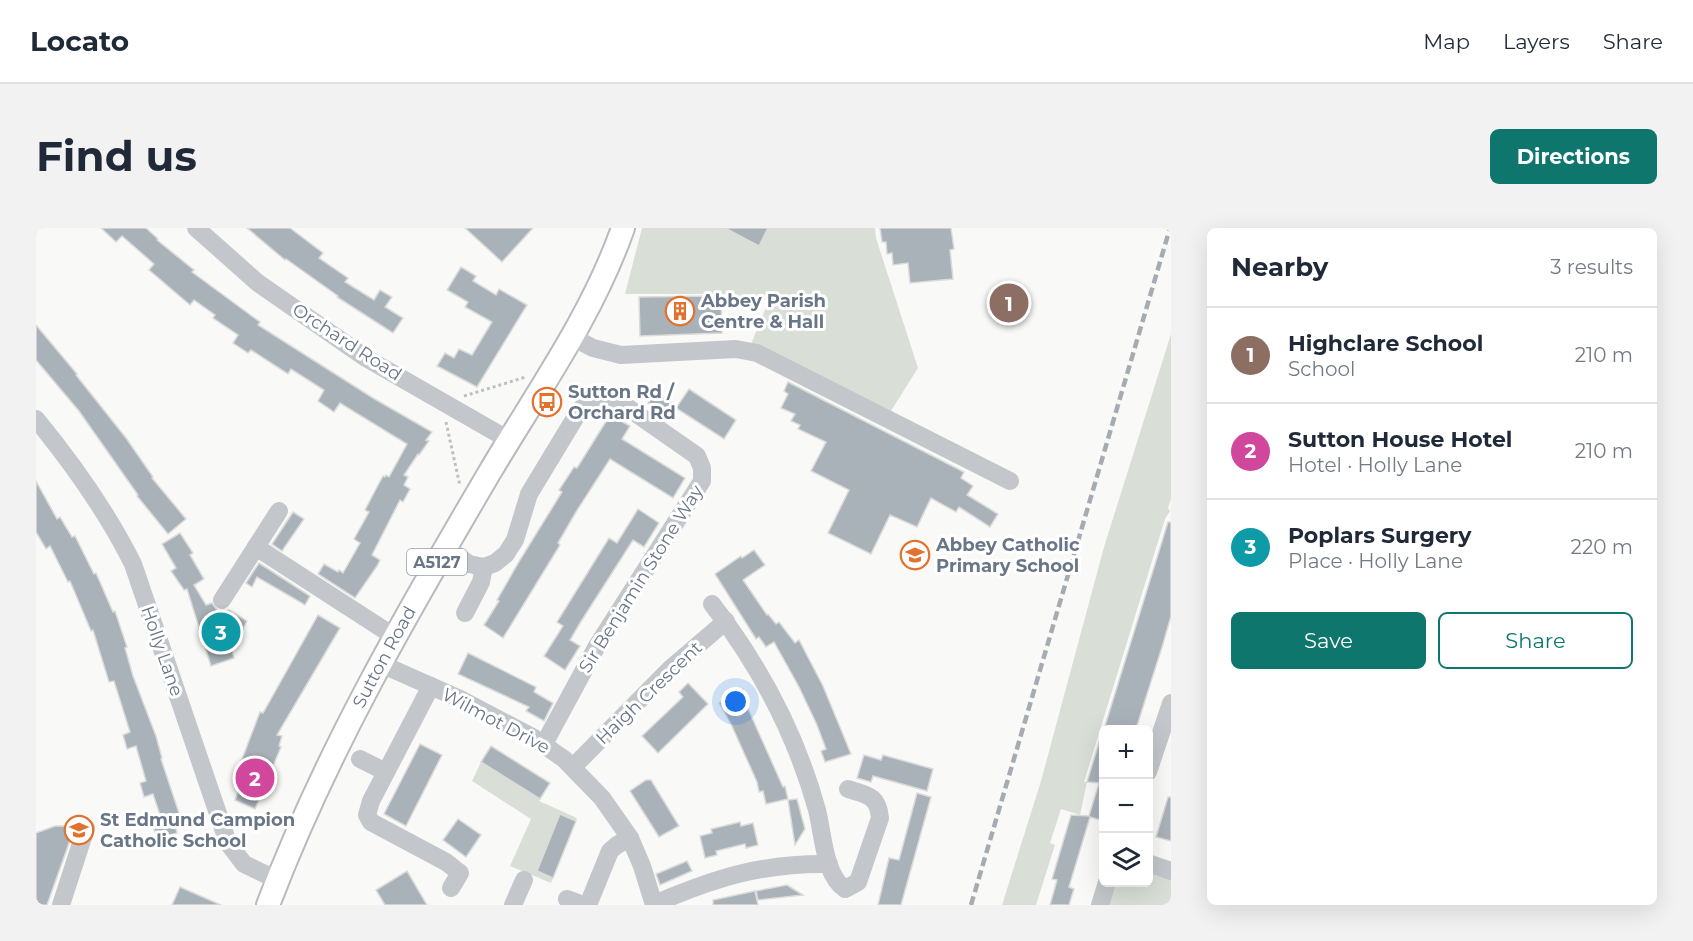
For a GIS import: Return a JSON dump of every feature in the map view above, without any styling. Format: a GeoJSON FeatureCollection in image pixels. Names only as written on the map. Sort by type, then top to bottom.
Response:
{"type":"FeatureCollection","features":[{"type":"Feature","properties":{"kind":"main road","name":"Sutton Road"},"geometry":{"type":"LineString","coordinates":[[268,905],[326,768],[395,637],[509,440],[572,338],[597,292],[623,228]]}},
{"type":"Feature","properties":{"kind":"street","name":"Orchard Road"},"geometry":{"type":"LineString","coordinates":[[196,228],[258,283],[366,358],[509,440]]}},
{"type":"Feature","properties":{"kind":"street"},"geometry":{"type":"LineString","coordinates":[[572,338],[593,348],[621,355],[736,349],[757,353],[1010,481]]}},
{"type":"Feature","properties":{"kind":"street","name":"Sir Benjamin Stone Way"},"geometry":{"type":"LineString","coordinates":[[484,567],[495,563],[506,554],[515,540],[529,494],[587,401],[599,395],[614,398],[697,456],[702,468],[702,481],[597,646],[544,744]]}},
{"type":"Feature","properties":{"kind":"street","name":"Holly Lane"},"geometry":{"type":"LineString","coordinates":[[36,419],[89,489],[116,531],[133,564],[228,843],[244,864],[277,880]]}},
{"type":"Feature","properties":{"kind":"street"},"geometry":{"type":"LineString","coordinates":[[222,600],[279,511]]}},
{"type":"Feature","properties":{"kind":"street"},"geometry":{"type":"LineString","coordinates":[[256,547],[395,637]]}},
{"type":"Feature","properties":{"kind":"street"},"geometry":{"type":"LineString","coordinates":[[446,548],[469,564],[484,567],[481,582],[465,613]]}},
{"type":"Feature","properties":{"kind":"street"},"geometry":{"type":"LineString","coordinates":[[712,604],[750,656],[787,726],[817,810],[829,864],[836,883],[845,889],[858,882],[880,818],[879,807],[873,798],[848,789]]}},
{"type":"Feature","properties":{"kind":"street","name":"Haigh Crescent"},"geometry":{"type":"LineString","coordinates":[[573,767],[670,669],[726,621]]}},
{"type":"Feature","properties":{"kind":"street","name":"Wilmot Drive"},"geometry":{"type":"LineString","coordinates":[[381,664],[460,699],[544,744],[573,767],[602,798],[630,838],[642,866],[654,905]]}},
{"type":"Feature","properties":{"kind":"street","name":"Wilmot Drive"},"geometry":{"type":"LineString","coordinates":[[431,686],[371,801],[367,815],[371,822],[446,862],[461,880]]}},
{"type":"Feature","properties":{"kind":"street"},"geometry":{"type":"LineString","coordinates":[[1153,763],[1166,734],[1171,703]]}},
{"type":"Feature","properties":{"kind":"street"},"geometry":{"type":"LineString","coordinates":[[360,759],[386,772]]}},
{"type":"Feature","properties":{"kind":"street"},"geometry":{"type":"LineString","coordinates":[[62,905],[86,828]]}},
{"type":"Feature","properties":{"kind":"street"},"geometry":{"type":"LineString","coordinates":[[588,905],[610,851],[617,844],[630,838]]}},
{"type":"Feature","properties":{"kind":"street"},"geometry":{"type":"LineString","coordinates":[[654,905],[725,876],[767,867],[829,864]]}},
{"type":"Feature","properties":{"kind":"street"},"geometry":{"type":"LineString","coordinates":[[1153,864],[1171,871]]}},
{"type":"Feature","properties":{"kind":"street"},"geometry":{"type":"LineString","coordinates":[[513,905],[524,880]]}},
{"type":"Feature","properties":{"kind":"street"},"geometry":{"type":"LineString","coordinates":[[1100,905],[1105,887]]}},
{"type":"Feature","properties":{"kind":"shaded area"},"geometry":{"type":"Polygon","coordinates":[[[642,228],[875,228],[876,238],[918,368],[891,411],[751,344],[769,300],[722,294],[625,294],[642,228]]]}},
{"type":"Feature","properties":{"kind":"shaded area"},"geometry":{"type":"Polygon","coordinates":[[[1171,334],[1171,499],[1168,508],[1170,511],[1165,519],[1102,725],[1099,725],[1099,733],[1084,782],[1087,782],[1080,815],[1061,809],[1050,843],[1055,845],[1036,905],[1002,905],[1041,781],[1104,547],[1171,334]]]}},
{"type":"Feature","properties":{"kind":"shaded area"},"geometry":{"type":"Polygon","coordinates":[[[481,762],[540,799],[539,801],[577,818],[576,821],[560,815],[537,871],[553,878],[551,883],[510,866],[531,819],[472,781],[481,762]]]}},
{"type":"Feature","properties":{"kind":"shaded area"},"geometry":{"type":"Polygon","coordinates":[[[1153,872],[1171,878],[1171,905],[1105,905],[1110,887],[1153,887],[1153,872]]]}},
{"type":"Feature","properties":{"kind":"building"},"geometry":{"type":"Polygon","coordinates":[[[101,228],[146,228],[194,270],[192,272],[260,322],[258,325],[373,398],[432,432],[426,440],[429,441],[404,475],[408,477],[404,485],[410,489],[403,502],[400,500],[372,555],[380,560],[377,566],[355,598],[318,574],[324,564],[343,573],[360,543],[354,539],[369,512],[365,510],[383,476],[389,477],[407,444],[340,403],[334,412],[318,401],[324,390],[291,369],[288,374],[251,350],[248,353],[233,343],[238,335],[213,318],[215,315],[194,300],[190,305],[149,270],[154,264],[122,236],[116,242],[101,228]]]}},
{"type":"Feature","properties":{"kind":"building"},"geometry":{"type":"Polygon","coordinates":[[[247,228],[290,228],[323,253],[319,258],[348,278],[345,282],[374,300],[380,290],[392,297],[385,307],[403,318],[393,333],[285,260],[247,228]]]}},
{"type":"Feature","properties":{"kind":"building"},"geometry":{"type":"Polygon","coordinates":[[[465,228],[533,228],[502,262],[465,228]]]}},
{"type":"Feature","properties":{"kind":"building"},"geometry":{"type":"Polygon","coordinates":[[[725,228],[768,228],[759,246],[725,228]]]}},
{"type":"Feature","properties":{"kind":"building"},"geometry":{"type":"Polygon","coordinates":[[[880,228],[951,228],[954,249],[950,250],[953,279],[910,283],[908,263],[893,265],[892,253],[887,254],[886,242],[882,242],[880,228]]]}},
{"type":"Feature","properties":{"kind":"building"},"geometry":{"type":"Polygon","coordinates":[[[461,267],[476,276],[473,281],[496,295],[499,289],[527,305],[477,387],[437,366],[445,353],[454,358],[459,349],[472,355],[492,322],[465,307],[468,302],[447,290],[461,267]]]}},
{"type":"Feature","properties":{"kind":"building","name":"Abbey Parish Centre & Hall"},"geometry":{"type":"Polygon","coordinates":[[[721,296],[722,333],[640,336],[639,297],[721,296]]]}},
{"type":"Feature","properties":{"kind":"building"},"geometry":{"type":"Polygon","coordinates":[[[36,325],[77,374],[126,438],[152,478],[186,519],[168,534],[137,496],[79,411],[36,360],[36,325]]]}},
{"type":"Feature","properties":{"kind":"building"},"geometry":{"type":"Polygon","coordinates":[[[788,382],[964,472],[961,478],[973,486],[967,495],[998,514],[990,527],[959,507],[956,512],[931,498],[917,527],[890,515],[871,554],[828,533],[849,490],[811,471],[826,442],[798,429],[800,425],[791,421],[795,414],[781,408],[788,394],[784,391],[788,382]]]}},
{"type":"Feature","properties":{"kind":"building"},"geometry":{"type":"Polygon","coordinates":[[[689,389],[736,420],[724,439],[676,408],[689,389]]]}},
{"type":"Feature","properties":{"kind":"building"},"geometry":{"type":"Polygon","coordinates":[[[656,391],[674,404],[666,416],[648,403],[656,391]]]}},
{"type":"Feature","properties":{"kind":"building"},"geometry":{"type":"Polygon","coordinates":[[[610,415],[630,426],[622,439],[685,478],[673,498],[610,459],[576,512],[558,543],[560,545],[503,638],[484,625],[520,560],[562,492],[559,490],[574,467],[577,468],[610,415]]]}},
{"type":"Feature","properties":{"kind":"building"},"geometry":{"type":"Polygon","coordinates":[[[36,481],[57,519],[60,517],[72,537],[75,536],[94,574],[96,573],[113,612],[115,611],[127,647],[125,648],[133,676],[156,736],[161,759],[183,825],[176,828],[177,833],[163,838],[162,833],[156,835],[151,821],[161,818],[153,794],[144,797],[140,783],[146,781],[136,746],[127,749],[123,735],[130,732],[114,681],[109,682],[93,630],[91,631],[70,581],[68,582],[50,546],[46,549],[36,532],[36,481]]]}},
{"type":"Feature","properties":{"kind":"building"},"geometry":{"type":"Polygon","coordinates":[[[638,509],[659,523],[644,547],[633,540],[570,640],[580,646],[565,670],[544,656],[563,626],[557,622],[609,538],[617,543],[638,509]]]}},
{"type":"Feature","properties":{"kind":"building"},"geometry":{"type":"Polygon","coordinates":[[[293,512],[304,519],[282,551],[272,544],[293,512]]]}},
{"type":"Feature","properties":{"kind":"building"},"geometry":{"type":"Polygon","coordinates":[[[1168,522],[1171,522],[1171,616],[1137,725],[1105,725],[1168,522]]]}},
{"type":"Feature","properties":{"kind":"building"},"geometry":{"type":"Polygon","coordinates":[[[180,533],[193,553],[190,555],[204,579],[194,585],[206,605],[212,603],[220,614],[229,610],[247,621],[232,650],[234,658],[211,666],[187,589],[184,590],[171,571],[176,568],[162,544],[180,533]]]}},
{"type":"Feature","properties":{"kind":"building"},"geometry":{"type":"Polygon","coordinates":[[[754,550],[765,565],[743,580],[767,615],[776,624],[779,622],[795,643],[799,640],[823,686],[851,754],[825,762],[821,751],[826,749],[817,725],[774,642],[766,647],[759,637],[756,639],[715,574],[754,550]]]}},
{"type":"Feature","properties":{"kind":"building"},"geometry":{"type":"Polygon","coordinates":[[[259,563],[310,596],[305,605],[257,577],[252,587],[246,583],[259,563]]]}},
{"type":"Feature","properties":{"kind":"building"},"geometry":{"type":"Polygon","coordinates":[[[318,615],[340,628],[277,735],[282,736],[279,746],[281,747],[255,809],[235,800],[246,770],[239,767],[260,712],[263,713],[318,615]]]}},
{"type":"Feature","properties":{"kind":"building"},"geometry":{"type":"Polygon","coordinates":[[[468,653],[536,687],[534,692],[553,703],[544,721],[526,711],[529,707],[458,674],[468,653]]]}},
{"type":"Feature","properties":{"kind":"building"},"geometry":{"type":"Polygon","coordinates":[[[688,683],[708,704],[658,753],[642,736],[683,697],[679,692],[688,683]]]}},
{"type":"Feature","properties":{"kind":"building"},"geometry":{"type":"Polygon","coordinates":[[[743,689],[749,700],[745,702],[783,787],[785,786],[788,799],[766,804],[763,791],[759,792],[757,782],[731,724],[719,703],[743,689]]]}},
{"type":"Feature","properties":{"kind":"building"},"geometry":{"type":"Polygon","coordinates":[[[1099,742],[1099,783],[1087,782],[1099,742]]]}},
{"type":"Feature","properties":{"kind":"building"},"geometry":{"type":"Polygon","coordinates":[[[420,744],[442,755],[406,826],[384,814],[420,744]]]}},
{"type":"Feature","properties":{"kind":"building"},"geometry":{"type":"Polygon","coordinates":[[[491,746],[550,783],[540,799],[481,762],[491,746]]]}},
{"type":"Feature","properties":{"kind":"building"},"geometry":{"type":"Polygon","coordinates":[[[864,755],[881,760],[883,755],[933,769],[927,791],[873,776],[871,782],[857,778],[864,755]]]}},
{"type":"Feature","properties":{"kind":"building"},"geometry":{"type":"Polygon","coordinates":[[[646,780],[651,780],[679,826],[659,837],[630,791],[646,780]]]}},
{"type":"Feature","properties":{"kind":"building"},"geometry":{"type":"Polygon","coordinates":[[[1099,783],[1099,820],[1090,817],[1069,887],[1074,889],[1069,905],[1050,905],[1057,880],[1052,879],[1071,815],[1089,816],[1099,783]]]}},
{"type":"Feature","properties":{"kind":"building"},"geometry":{"type":"Polygon","coordinates":[[[917,793],[931,797],[901,905],[878,905],[889,858],[899,860],[917,793]]]}},
{"type":"Feature","properties":{"kind":"building"},"geometry":{"type":"Polygon","coordinates":[[[1168,797],[1171,797],[1171,841],[1156,837],[1168,797]]]}},
{"type":"Feature","properties":{"kind":"building"},"geometry":{"type":"Polygon","coordinates":[[[797,799],[805,829],[795,845],[788,800],[797,799]]]}},
{"type":"Feature","properties":{"kind":"building"},"geometry":{"type":"Polygon","coordinates":[[[560,814],[576,821],[553,878],[537,871],[560,814]]]}},
{"type":"Feature","properties":{"kind":"building"},"geometry":{"type":"Polygon","coordinates":[[[458,819],[481,835],[466,857],[443,840],[458,819]]]}},
{"type":"Feature","properties":{"kind":"building"},"geometry":{"type":"Polygon","coordinates":[[[740,822],[741,826],[753,823],[758,845],[746,848],[745,844],[716,851],[717,855],[705,858],[700,836],[712,833],[711,829],[740,822]]]}},
{"type":"Feature","properties":{"kind":"building"},"geometry":{"type":"Polygon","coordinates":[[[55,826],[65,826],[73,832],[47,905],[36,905],[36,833],[55,826]]]}},
{"type":"Feature","properties":{"kind":"building"},"geometry":{"type":"Polygon","coordinates":[[[687,861],[692,871],[660,885],[656,874],[687,861]]]}},
{"type":"Feature","properties":{"kind":"building"},"geometry":{"type":"Polygon","coordinates":[[[407,871],[427,905],[385,905],[376,890],[407,871]]]}},
{"type":"Feature","properties":{"kind":"building"},"geometry":{"type":"Polygon","coordinates":[[[787,885],[803,895],[758,900],[756,891],[787,885]]]}},
{"type":"Feature","properties":{"kind":"building"},"geometry":{"type":"Polygon","coordinates":[[[180,887],[221,905],[172,905],[180,887]]]}},
{"type":"Feature","properties":{"kind":"building"},"geometry":{"type":"Polygon","coordinates":[[[755,891],[758,905],[713,905],[713,900],[755,891]]]}},
{"type":"Feature","properties":{"kind":"railway"},"geometry":{"type":"LineString","coordinates":[[971,905],[1170,228]]}},
{"type":"Feature","properties":{"kind":"place","name":"Highclare School"},"geometry":{"type":"Point","coordinates":[1009,303]}},
{"type":"Feature","properties":{"kind":"place","name":"Abbey Parish Centre & Hall"},"geometry":{"type":"Point","coordinates":[680,311]}},
{"type":"Feature","properties":{"kind":"place","name":"Sutton Rd / Orchard Rd"},"geometry":{"type":"Point","coordinates":[547,402]}},
{"type":"Feature","properties":{"kind":"place","name":"Abbey Catholic Primary School"},"geometry":{"type":"Point","coordinates":[915,555]}},
{"type":"Feature","properties":{"kind":"place","name":"Poplars Surgery"},"geometry":{"type":"Point","coordinates":[221,632]}},
{"type":"Feature","properties":{"kind":"place","name":"Sutton House Hotel"},"geometry":{"type":"Point","coordinates":[255,778]}},
{"type":"Feature","properties":{"kind":"place","name":"St Edmund Campion Catholic School"},"geometry":{"type":"Point","coordinates":[79,830]}}]}
